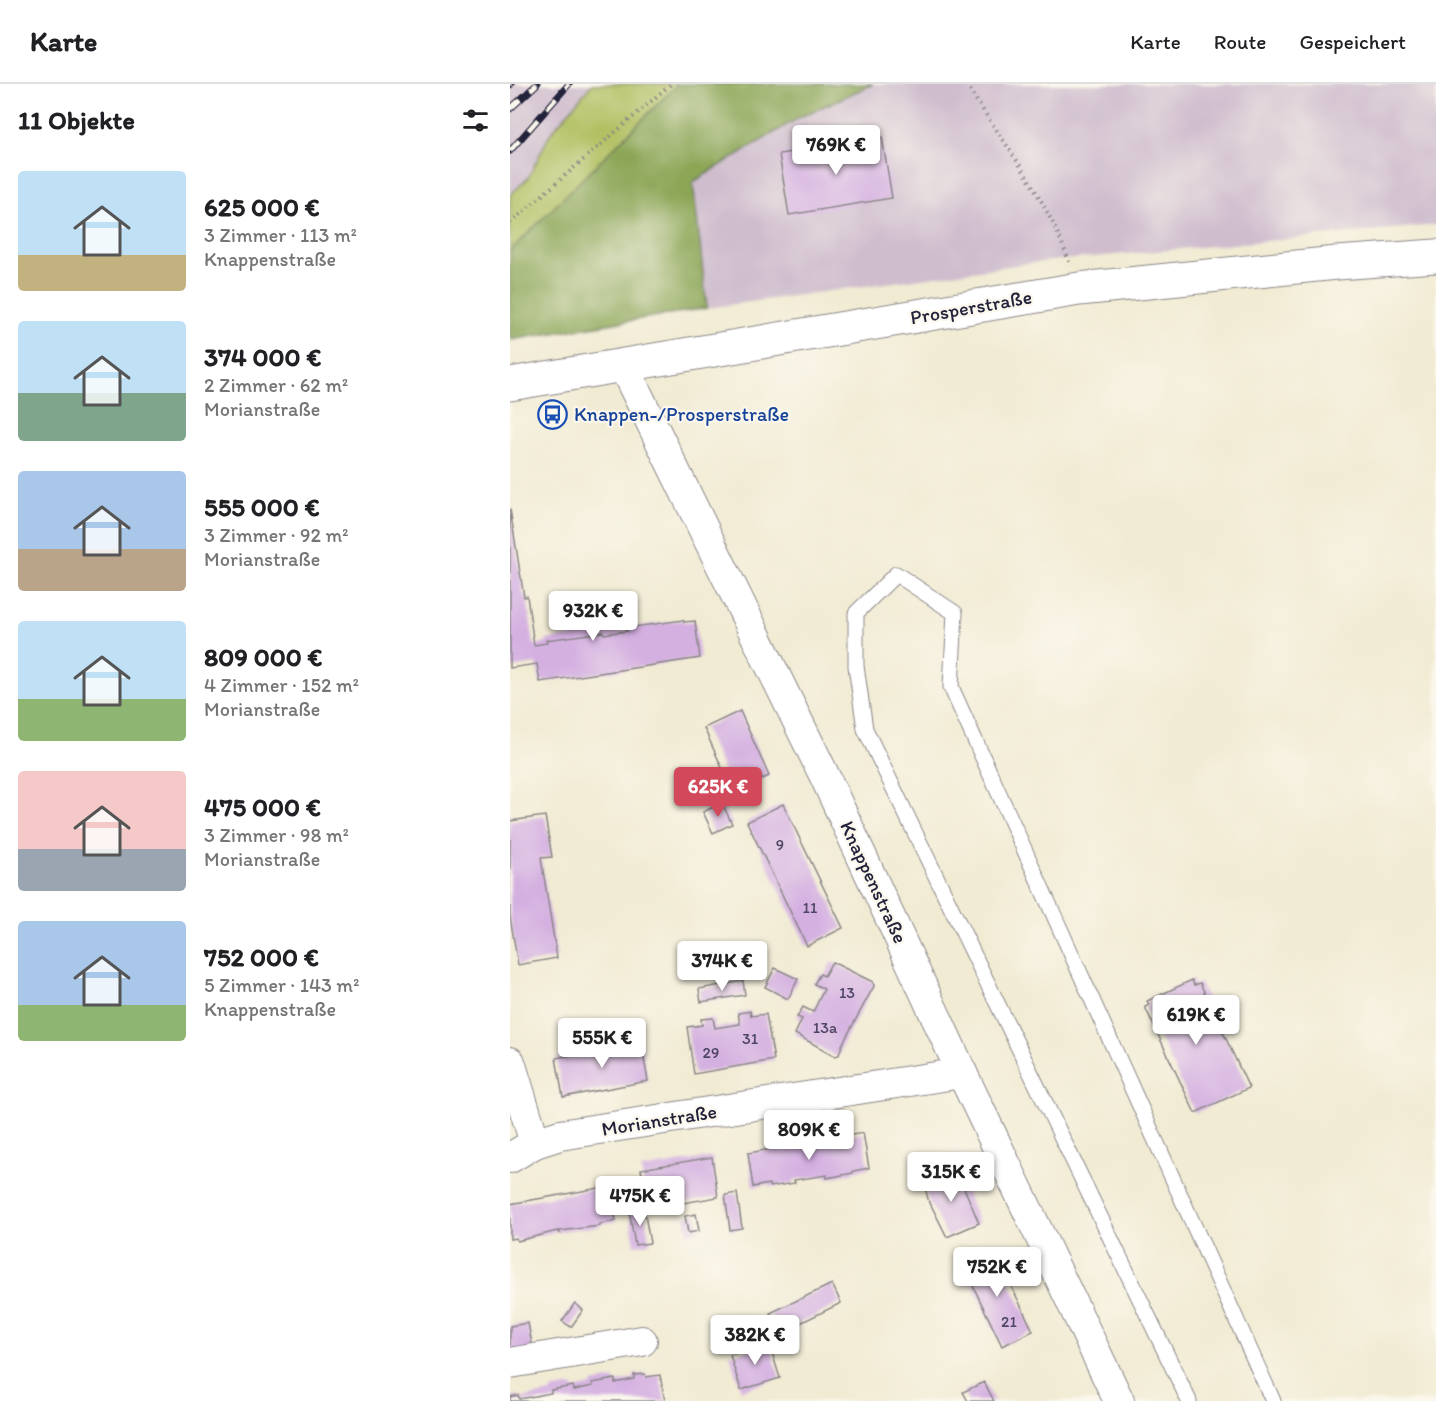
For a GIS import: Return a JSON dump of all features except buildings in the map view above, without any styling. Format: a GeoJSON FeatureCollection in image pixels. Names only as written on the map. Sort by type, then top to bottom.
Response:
{"type":"FeatureCollection","features":[{"type":"Feature","properties":{"kind":"main road","name":"Prosperstraße"},"geometry":{"type":"LineString","coordinates":[[510,384],[1078,289],[1337,263],[1436,256]]}},
{"type":"Feature","properties":{"kind":"street","name":"Knappenstraße"},"geometry":{"type":"LineString","coordinates":[[623,365],[826,779],[962,1073],[1119,1401]]}},
{"type":"Feature","properties":{"kind":"street"},"geometry":{"type":"LineString","coordinates":[[510,1062],[535,1143]]}},
{"type":"Feature","properties":{"kind":"street","name":"Morianstraße"},"geometry":{"type":"LineString","coordinates":[[510,1158],[535,1143],[572,1133],[962,1073]]}},
{"type":"Feature","properties":{"kind":"street"},"geometry":{"type":"LineString","coordinates":[[510,1363],[555,1346],[642,1341]]}},
{"type":"Feature","properties":{"kind":"lane"},"geometry":{"type":"LineString","coordinates":[[1189,1401],[865,729],[856,666],[856,613],[896,574],[955,613],[951,687],[1273,1401]]}},
{"type":"Feature","properties":{"kind":"path"},"geometry":{"type":"LineString","coordinates":[[510,223],[671,84]]}},
{"type":"Feature","properties":{"kind":"path"},"geometry":{"type":"LineString","coordinates":[[968,84],[1061,237],[1078,289]]}},
{"type":"Feature","properties":{"kind":"shaded area"},"geometry":{"type":"Polygon","coordinates":[[[510,84],[592,84],[550,134],[528,178],[510,195],[510,84]]]}},
{"type":"Feature","properties":{"kind":"shaded area"},"geometry":{"type":"Polygon","coordinates":[[[873,84],[1436,84],[1436,225],[1030,263],[707,308],[692,182],[800,117],[873,84]]]}},
{"type":"Feature","properties":{"kind":"green space"},"geometry":{"type":"Polygon","coordinates":[[[592,84],[678,84],[510,251],[510,195],[528,178],[550,134],[592,84]]]}},
{"type":"Feature","properties":{"kind":"green space"},"geometry":{"type":"Polygon","coordinates":[[[678,84],[873,84],[800,117],[693,182],[707,308],[510,340],[510,251],[678,84]]]}},
{"type":"Feature","properties":{"kind":"railway"},"geometry":{"type":"LineString","coordinates":[[510,109],[537,84]]}},
{"type":"Feature","properties":{"kind":"railway"},"geometry":{"type":"LineString","coordinates":[[510,151],[569,84]]}},
{"type":"Feature","properties":{"kind":"place","name":"Knappen-/Prosperstraße"},"geometry":{"type":"Point","coordinates":[553,414]}}]}
